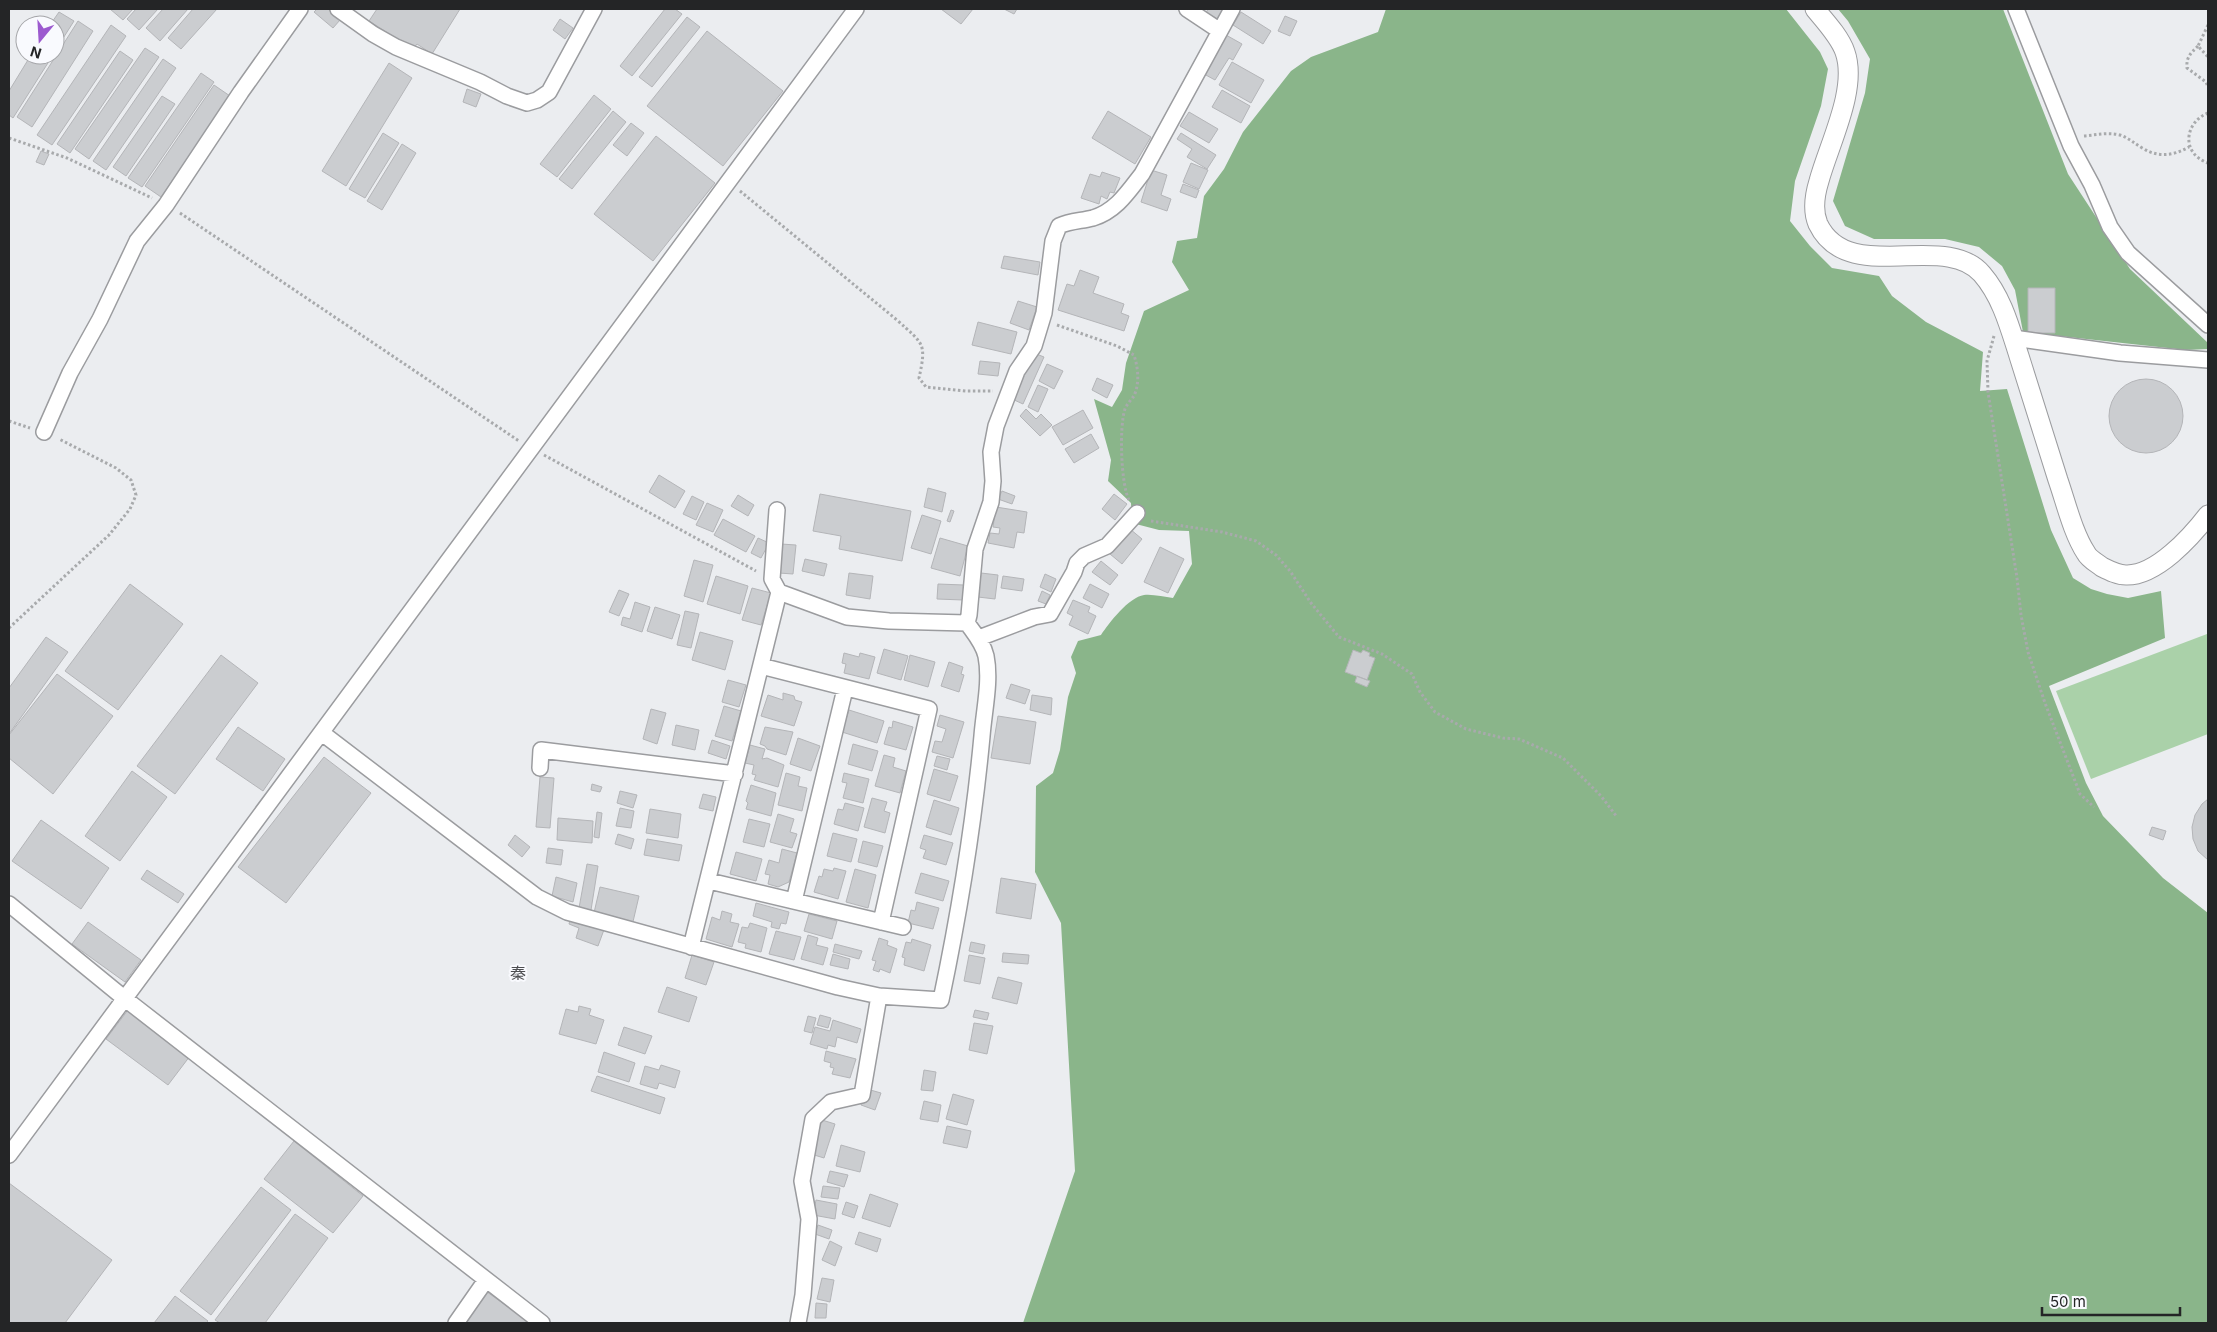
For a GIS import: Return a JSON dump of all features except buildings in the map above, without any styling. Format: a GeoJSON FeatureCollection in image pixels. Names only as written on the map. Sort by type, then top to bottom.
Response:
{"type":"FeatureCollection","features":[{"type":"Feature","properties":{"kind":"street"},"geometry":{"type":"LineString","coordinates":[[44,432],[70,373],[100,319],[137,241],[166,205],[241,92],[300,9]]}},
{"type":"Feature","properties":{"kind":"street"},"geometry":{"type":"LineString","coordinates":[[338,9],[373,34],[396,47],[527,103],[537,100],[549,92],[594,9]]}},
{"type":"Feature","properties":{"kind":"street"},"geometry":{"type":"LineString","coordinates":[[9,1155],[727,180],[856,9]]}},
{"type":"Feature","properties":{"kind":"street"},"geometry":{"type":"LineString","coordinates":[[1187,9],[1220,31]]}},
{"type":"Feature","properties":{"kind":"street"},"geometry":{"type":"LineString","coordinates":[[967,623],[975,549],[990,502],[992,481],[991,452],[994,435],[1016,371],[1034,346],[1042,320],[1052,241],[1059,226],[1071,220],[1092,218],[1111,210],[1127,194],[1142,174],[1232,9]]}},
{"type":"Feature","properties":{"kind":"street"},"geometry":{"type":"LineString","coordinates":[[1815,9],[1844,50],[1849,70],[1846,93],[1816,194],[1817,222],[1825,235],[1836,246],[1856,255],[1957,258],[1977,268],[1996,293],[2013,338],[2069,514],[2086,554],[2112,572],[2127,575],[2141,572],[2154,566],[2183,544],[2208,515]]}},
{"type":"Feature","properties":{"kind":"street"},"geometry":{"type":"LineString","coordinates":[[2016,9],[2067,136],[2092,185],[2110,227],[2128,253],[2208,325]]}},
{"type":"Feature","properties":{"kind":"street"},"geometry":{"type":"LineString","coordinates":[[2013,338],[2120,353],[2208,360]]}},
{"type":"Feature","properties":{"kind":"street"},"geometry":{"type":"LineString","coordinates":[[691,948],[709,881],[760,666],[775,586],[777,510]]}},
{"type":"Feature","properties":{"kind":"street"},"geometry":{"type":"LineString","coordinates":[[979,638],[1034,617],[1050,614],[1074,572],[1077,563],[1084,556],[1107,546],[1137,513]]}},
{"type":"Feature","properties":{"kind":"street"},"geometry":{"type":"LineString","coordinates":[[322,732],[537,897],[567,912],[691,948],[879,996],[941,1000],[953,945],[980,756],[987,680],[986,655],[979,638],[967,623],[889,621],[847,617],[775,586]]}},
{"type":"Feature","properties":{"kind":"street"},"geometry":{"type":"LineString","coordinates":[[760,666],[930,709],[881,922]]}},
{"type":"Feature","properties":{"kind":"street"},"geometry":{"type":"LineString","coordinates":[[794,901],[845,689]]}},
{"type":"Feature","properties":{"kind":"street"},"geometry":{"type":"LineString","coordinates":[[540,768],[541,750],[734,774]]}},
{"type":"Feature","properties":{"kind":"street"},"geometry":{"type":"LineString","coordinates":[[709,881],[903,927]]}},
{"type":"Feature","properties":{"kind":"street"},"geometry":{"type":"LineString","coordinates":[[9,904],[124,998],[542,1323]]}},
{"type":"Feature","properties":{"kind":"street"},"geometry":{"type":"LineString","coordinates":[[798,1323],[803,1295],[809,1219],[802,1181],[813,1119],[831,1102],[862,1095],[879,996]]}},
{"type":"Feature","properties":{"kind":"street"},"geometry":{"type":"LineString","coordinates":[[456,1323],[486,1280]]}},
{"type":"Feature","properties":{"kind":"path"},"geometry":{"type":"LineString","coordinates":[[2208,25],[2198,46],[2186,61],[2187,68],[2206,82],[2208,88]]}},
{"type":"Feature","properties":{"kind":"path"},"geometry":{"type":"LineString","coordinates":[[2198,46],[2208,57]]}},
{"type":"Feature","properties":{"kind":"path"},"geometry":{"type":"LineString","coordinates":[[2208,113],[2193,127],[2190,134],[2189,147],[2200,160],[2208,163]]}},
{"type":"Feature","properties":{"kind":"path"},"geometry":{"type":"LineString","coordinates":[[2067,136],[2112,133],[2124,137],[2145,150],[2162,155],[2181,151],[2189,147]]}},
{"type":"Feature","properties":{"kind":"path"},"geometry":{"type":"LineString","coordinates":[[9,138],[67,158],[166,205],[531,448],[775,586]]}},
{"type":"Feature","properties":{"kind":"path"},"geometry":{"type":"LineString","coordinates":[[727,180],[897,320],[921,343],[925,352],[919,378],[926,387],[966,391],[1008,391]]}},
{"type":"Feature","properties":{"kind":"path"},"geometry":{"type":"LineString","coordinates":[[1042,320],[1117,346],[1134,355],[1139,372],[1134,395],[1125,408],[1123,475],[1124,492],[1137,513],[1150,521],[1222,532],[1256,541],[1276,555],[1339,637],[1382,654],[1412,674],[1420,692],[1435,712],[1466,729],[1503,738],[1519,739],[1563,758],[1601,796],[1617,818]]}},
{"type":"Feature","properties":{"kind":"path"},"geometry":{"type":"LineString","coordinates":[[2006,320],[1994,336],[1989,347],[1987,372],[2021,615],[2028,652],[2045,703],[2080,794],[2094,807]]}},
{"type":"Feature","properties":{"kind":"path"},"geometry":{"type":"LineString","coordinates":[[9,422],[44,432],[116,468],[131,480],[136,494],[130,509],[109,535],[9,628]]}},
{"type":"Feature","properties":{"kind":"green space"},"geometry":{"type":"Polygon","coordinates":[[[1386,9],[1786,9],[1820,52],[1828,69],[1821,106],[1795,181],[1790,221],[1810,246],[1832,268],[1879,276],[1892,296],[1926,322],[1983,352],[1980,391],[2007,389],[2051,530],[2073,578],[2091,589],[2128,598],[2161,591],[2165,638],[2049,686],[2086,783],[2103,816],[2163,878],[2208,913],[2208,1323],[1023,1323],[1075,1171],[1061,923],[1035,872],[1036,786],[1053,773],[1060,750],[1068,697],[1076,673],[1071,657],[1078,641],[1101,635],[1120,611],[1138,597],[1151,595],[1173,598],[1192,564],[1189,531],[1159,530],[1132,523],[1131,503],[1108,481],[1111,460],[1094,399],[1112,407],[1122,390],[1126,363],[1144,311],[1189,290],[1172,262],[1177,241],[1197,238],[1204,196],[1224,169],[1243,132],[1291,71],[1311,57],[1378,32],[1386,9]]]}},
{"type":"Feature","properties":{"kind":"green space"},"geometry":{"type":"Polygon","coordinates":[[[1838,9],[2003,9],[2068,174],[2130,269],[2208,343],[2208,349],[2186,350],[2023,332],[2015,290],[2002,266],[1979,247],[1945,239],[1874,239],[1845,226],[1833,201],[1865,93],[1870,59],[1848,21],[1838,9]]]}},
{"type":"Feature","properties":{"kind":"green space"},"geometry":{"type":"Polygon","coordinates":[[[2207,634],[2208,734],[2091,779],[2056,691],[2207,634]]]}},
{"type":"Feature","properties":{"kind":"district","name":"秦"},"geometry":{"type":"Point","coordinates":[518,973]}}]}
